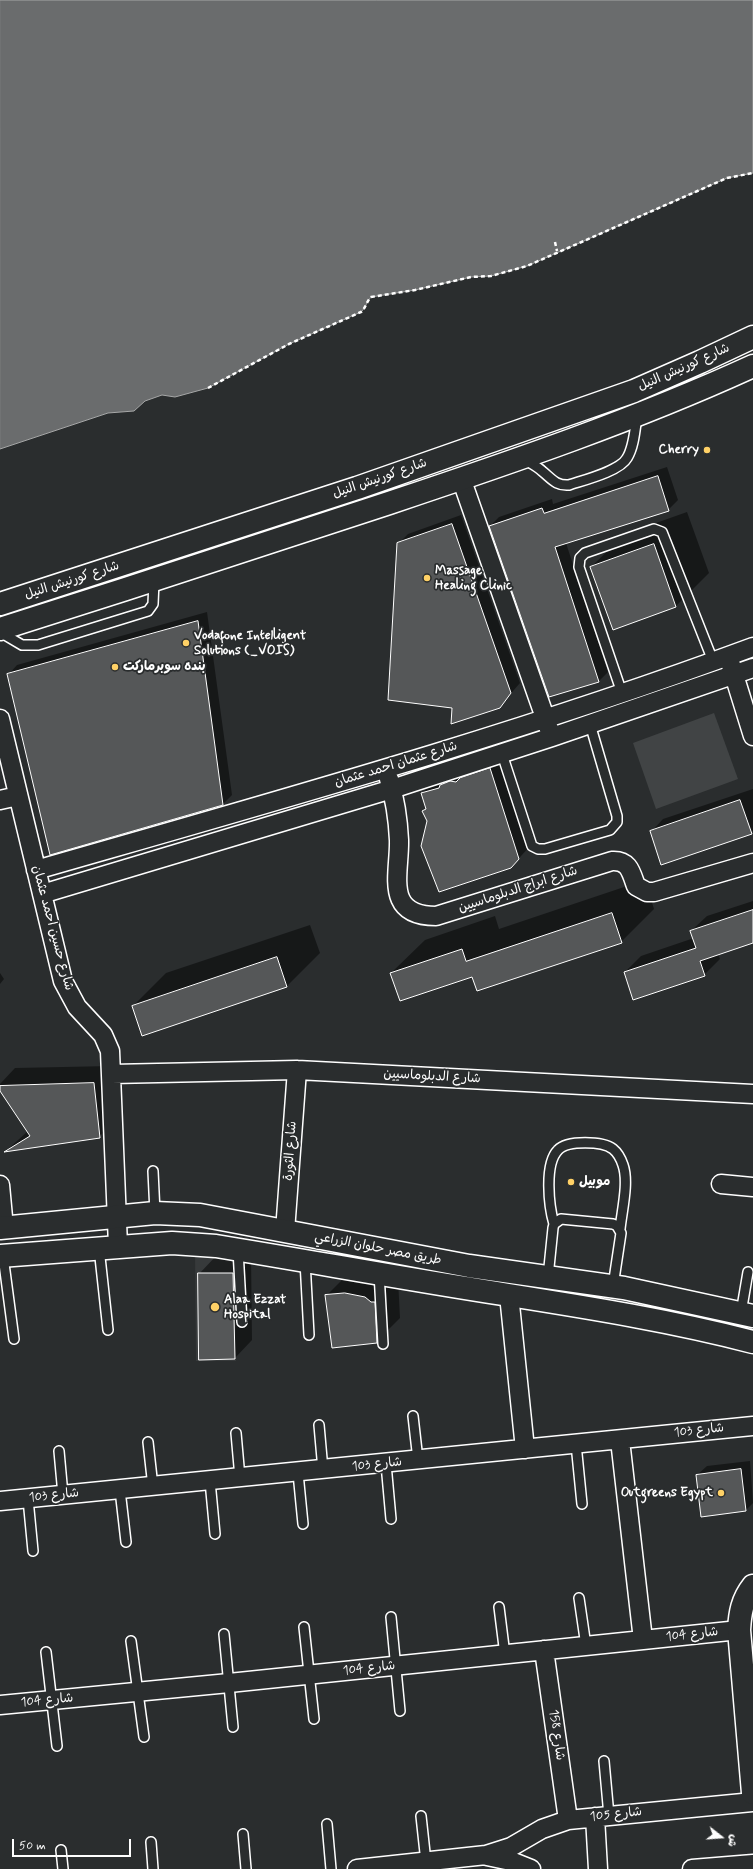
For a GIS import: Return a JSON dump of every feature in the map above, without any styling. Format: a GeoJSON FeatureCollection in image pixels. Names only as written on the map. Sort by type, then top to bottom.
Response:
{"type":"FeatureCollection","features":[{"type":"Feature","properties":{"kind":"main road","name":"شارع كورنيش النيل"},"geometry":{"type":"LineString","coordinates":[[0,604],[357,488],[634,391],[753,337]]}},
{"type":"Feature","properties":{"kind":"main road","name":"شارع كورنيش النيل"},"geometry":{"type":"LineString","coordinates":[[0,629],[154,581],[521,458],[708,387],[753,366]]}},
{"type":"Feature","properties":{"kind":"main road","name":"طريق مصر حلوان الزراعي"},"geometry":{"type":"LineString","coordinates":[[2,1228],[155,1213],[200,1215],[469,1266],[613,1286],[747,1314]]}},
{"type":"Feature","properties":{"kind":"main road","name":"طريق مصر حلوان الزراعي"},"geometry":{"type":"LineString","coordinates":[[2,1256],[109,1247],[194,1244],[663,1320],[753,1342]]}},
{"type":"Feature","properties":{"kind":"main road"},"geometry":{"type":"LineString","coordinates":[[753,1586],[746,1596],[740,1612],[739,1630],[747,1670],[753,1793]]}},
{"type":"Feature","properties":{"kind":"street"},"geometry":{"type":"LineString","coordinates":[[461,478],[552,737]]}},
{"type":"Feature","properties":{"kind":"street","name":"شارع عثمان احمد عثمان"},"geometry":{"type":"LineString","coordinates":[[36,870],[386,769],[622,693],[753,647]]}},
{"type":"Feature","properties":{"kind":"street"},"geometry":{"type":"LineString","coordinates":[[720,659],[734,674],[753,736]]}},
{"type":"Feature","properties":{"kind":"street","name":"شارع عثمان احمد عثمان"},"geometry":{"type":"LineString","coordinates":[[42,894],[392,789],[502,754],[753,668]]}},
{"type":"Feature","properties":{"kind":"street","name":"شارع حسين احمد عثمان"},"geometry":{"type":"LineString","coordinates":[[0,719],[63,981],[77,1007],[103,1035],[110,1051],[117,1216],[109,1247]]}},
{"type":"Feature","properties":{"kind":"street","name":"شارع ابراج الدبلوماسيين"},"geometry":{"type":"LineString","coordinates":[[386,769],[396,807],[399,836],[396,887],[400,898],[406,906],[415,913],[425,916],[436,916],[612,861],[624,862],[629,867],[636,886],[647,892],[654,892],[753,863]]}},
{"type":"Feature","properties":{"kind":"street"},"geometry":{"type":"LineString","coordinates":[[0,800],[18,796]]}},
{"type":"Feature","properties":{"kind":"street"},"geometry":{"type":"LineString","coordinates":[[218,818],[223,840]]}},
{"type":"Feature","properties":{"kind":"street","name":"شارع الدبلوماسيين"},"geometry":{"type":"LineString","coordinates":[[112,1074],[297,1070],[753,1094]]}},
{"type":"Feature","properties":{"kind":"street","name":"شارع الثورة"},"geometry":{"type":"LineString","coordinates":[[285,1231],[297,1070]]}},
{"type":"Feature","properties":{"kind":"street"},"geometry":{"type":"LineString","coordinates":[[721,1184],[753,1187]]}},
{"type":"Feature","properties":{"kind":"street"},"geometry":{"type":"LineString","coordinates":[[0,1185],[2,1228]]}},
{"type":"Feature","properties":{"kind":"street"},"geometry":{"type":"LineString","coordinates":[[509,1296],[525,1449]]}},
{"type":"Feature","properties":{"kind":"street","name":"شارع 103"},"geometry":{"type":"LineString","coordinates":[[0,1502],[753,1426]]}},
{"type":"Feature","properties":{"kind":"street"},"geometry":{"type":"LineString","coordinates":[[620,1440],[643,1640]]}},
{"type":"Feature","properties":{"kind":"street","name":"شارع 104"},"geometry":{"type":"LineString","coordinates":[[0,1705],[309,1675],[739,1630]]}},
{"type":"Feature","properties":{"kind":"street","name":"شارع 158"},"geometry":{"type":"LineString","coordinates":[[544,1650],[568,1820]]}},
{"type":"Feature","properties":{"kind":"street","name":"شارع 105"},"geometry":{"type":"LineString","coordinates":[[356,1869],[486,1856],[511,1847],[542,1829],[568,1820],[753,1802]]}},
{"type":"Feature","properties":{"kind":"street"},"geometry":{"type":"LineString","coordinates":[[598,1869],[602,1816]]}},
{"type":"Feature","properties":{"kind":"street","name":"شارع 105"},"geometry":{"type":"LineString","coordinates":[[486,1856],[511,1861],[531,1869]]}},
{"type":"Feature","properties":{"kind":"street"},"geometry":{"type":"LineString","coordinates":[[692,1869],[753,1864]]}},
{"type":"Feature","properties":{"kind":"lane"},"geometry":{"type":"LineString","coordinates":[[521,458],[542,471],[554,483],[562,486],[569,486],[621,466],[627,459],[631,450],[637,415]]}},
{"type":"Feature","properties":{"kind":"lane"},"geometry":{"type":"LineString","coordinates":[[622,693],[579,568],[580,558],[585,553],[654,529],[662,532],[720,659]]}},
{"type":"Feature","properties":{"kind":"lane"},"geometry":{"type":"LineString","coordinates":[[0,632],[22,645],[38,645],[148,611],[154,604],[154,581]]}},
{"type":"Feature","properties":{"kind":"lane"},"geometry":{"type":"LineString","coordinates":[[502,754],[532,846],[538,849],[545,849],[610,830],[617,822],[617,816],[590,724]]}},
{"type":"Feature","properties":{"kind":"lane"},"geometry":{"type":"LineString","coordinates":[[548,1276],[554,1224],[549,1208],[548,1193],[552,1157],[558,1149],[566,1144],[575,1142],[604,1145],[613,1148],[619,1155],[626,1177],[620,1229],[621,1233],[613,1286]]}},
{"type":"Feature","properties":{"kind":"lane"},"geometry":{"type":"LineString","coordinates":[[153,1171],[155,1213]]}},
{"type":"Feature","properties":{"kind":"lane"},"geometry":{"type":"LineString","coordinates":[[554,1224],[561,1219],[613,1224],[620,1229]]}},
{"type":"Feature","properties":{"kind":"lane"},"geometry":{"type":"LineString","coordinates":[[108,1330],[109,1247]]}},
{"type":"Feature","properties":{"kind":"lane"},"geometry":{"type":"LineString","coordinates":[[238,1250],[242,1322]]}},
{"type":"Feature","properties":{"kind":"lane"},"geometry":{"type":"LineString","coordinates":[[2,1256],[14,1340]]}},
{"type":"Feature","properties":{"kind":"lane"},"geometry":{"type":"LineString","coordinates":[[305,1262],[309,1335]]}},
{"type":"Feature","properties":{"kind":"lane"},"geometry":{"type":"LineString","coordinates":[[747,1314],[748,1272]]}},
{"type":"Feature","properties":{"kind":"lane"},"geometry":{"type":"LineString","coordinates":[[378,1273],[383,1344]]}},
{"type":"Feature","properties":{"kind":"lane"},"geometry":{"type":"LineString","coordinates":[[413,1416],[418,1460]]}},
{"type":"Feature","properties":{"kind":"lane"},"geometry":{"type":"LineString","coordinates":[[319,1425],[323,1470]]}},
{"type":"Feature","properties":{"kind":"lane"},"geometry":{"type":"LineString","coordinates":[[236,1433],[240,1478]]}},
{"type":"Feature","properties":{"kind":"lane"},"geometry":{"type":"LineString","coordinates":[[148,1442],[153,1487]]}},
{"type":"Feature","properties":{"kind":"lane"},"geometry":{"type":"LineString","coordinates":[[576,1444],[582,1504]]}},
{"type":"Feature","properties":{"kind":"lane"},"geometry":{"type":"LineString","coordinates":[[59,1451],[63,1495]]}},
{"type":"Feature","properties":{"kind":"lane"},"geometry":{"type":"LineString","coordinates":[[386,1464],[391,1519]]}},
{"type":"Feature","properties":{"kind":"lane"},"geometry":{"type":"LineString","coordinates":[[298,1473],[303,1524]]}},
{"type":"Feature","properties":{"kind":"lane"},"geometry":{"type":"LineString","coordinates":[[210,1481],[215,1534]]}},
{"type":"Feature","properties":{"kind":"lane"},"geometry":{"type":"LineString","coordinates":[[120,1490],[126,1542]]}},
{"type":"Feature","properties":{"kind":"lane"},"geometry":{"type":"LineString","coordinates":[[28,1499],[33,1551]]}},
{"type":"Feature","properties":{"kind":"lane"},"geometry":{"type":"LineString","coordinates":[[579,1598],[586,1646]]}},
{"type":"Feature","properties":{"kind":"lane"},"geometry":{"type":"LineString","coordinates":[[499,1607],[506,1654]]}},
{"type":"Feature","properties":{"kind":"lane"},"geometry":{"type":"LineString","coordinates":[[391,1617],[400,1711]]}},
{"type":"Feature","properties":{"kind":"lane"},"geometry":{"type":"LineString","coordinates":[[304,1627],[314,1719]]}},
{"type":"Feature","properties":{"kind":"lane"},"geometry":{"type":"LineString","coordinates":[[224,1634],[233,1727]]}},
{"type":"Feature","properties":{"kind":"lane"},"geometry":{"type":"LineString","coordinates":[[131,1642],[144,1737]]}},
{"type":"Feature","properties":{"kind":"lane"},"geometry":{"type":"LineString","coordinates":[[46,1652],[57,1746]]}},
{"type":"Feature","properties":{"kind":"lane"},"geometry":{"type":"LineString","coordinates":[[602,1816],[604,1761]]}},
{"type":"Feature","properties":{"kind":"lane"},"geometry":{"type":"LineString","coordinates":[[421,1816],[426,1862]]}},
{"type":"Feature","properties":{"kind":"lane"},"geometry":{"type":"LineString","coordinates":[[328,1824],[330,1869]]}},
{"type":"Feature","properties":{"kind":"lane"},"geometry":{"type":"LineString","coordinates":[[243,1834],[246,1869]]}},
{"type":"Feature","properties":{"kind":"lane"},"geometry":{"type":"LineString","coordinates":[[151,1842],[153,1869]]}},
{"type":"Feature","properties":{"kind":"lane"},"geometry":{"type":"LineString","coordinates":[[61,1850],[63,1869]]}},
{"type":"Feature","properties":{"kind":"path"},"geometry":{"type":"LineString","coordinates":[[208,388],[288,344],[364,310],[366,301],[371,297],[415,290],[471,277],[492,276],[527,266],[667,206],[727,178],[753,173]]}},
{"type":"Feature","properties":{"kind":"path"},"geometry":{"type":"LineString","coordinates":[[555,242],[557,252]]}},
{"type":"Feature","properties":{"kind":"shaded area"},"geometry":{"type":"Polygon","coordinates":[[[0,0],[753,0],[753,173],[727,178],[527,266],[491,276],[471,277],[415,290],[371,297],[361,312],[289,344],[208,388],[175,397],[162,395],[145,401],[134,411],[108,413],[0,449],[0,0]]]}},
{"type":"Feature","properties":{"kind":"shaded area"},"geometry":{"type":"Polygon","coordinates":[[[714,713],[738,779],[656,809],[633,743],[714,713]]]}},
{"type":"Feature","properties":{"kind":"shaded area","name":"Alaa Ezzat Hospital"},"geometry":{"type":"Polygon","coordinates":[[[195,1253],[235,1253],[236,1361],[196,1361],[195,1253]]]}},
{"type":"Feature","properties":{"kind":"building"},"geometry":{"type":"Polygon","coordinates":[[[658,476],[669,511],[555,547],[599,682],[549,697],[489,526],[542,508],[544,513],[658,476]]]}},
{"type":"Feature","properties":{"kind":"building"},"geometry":{"type":"Polygon","coordinates":[[[452,524],[511,693],[500,708],[451,724],[452,708],[388,700],[397,543],[452,524]]]}},
{"type":"Feature","properties":{"kind":"building"},"geometry":{"type":"Polygon","coordinates":[[[654,544],[676,607],[613,630],[590,567],[654,544]]]}},
{"type":"Feature","properties":{"kind":"building"},"geometry":{"type":"Polygon","coordinates":[[[198,621],[223,805],[50,855],[7,674],[198,621]]]}},
{"type":"Feature","properties":{"kind":"building"},"geometry":{"type":"Polygon","coordinates":[[[490,768],[519,859],[511,868],[439,892],[421,846],[427,821],[422,811],[426,809],[421,793],[439,788],[440,785],[450,781],[456,782],[460,778],[490,768]]]}},
{"type":"Feature","properties":{"kind":"building"},"geometry":{"type":"Polygon","coordinates":[[[740,800],[752,834],[661,865],[650,831],[740,800]]]}},
{"type":"Feature","properties":{"kind":"building"},"geometry":{"type":"Polygon","coordinates":[[[753,910],[753,943],[700,961],[705,976],[633,1000],[624,972],[696,948],[690,931],[753,910]]]}},
{"type":"Feature","properties":{"kind":"building"},"geometry":{"type":"Polygon","coordinates":[[[612,913],[622,943],[477,991],[472,977],[400,1001],[390,973],[462,949],[466,961],[612,913]]]}},
{"type":"Feature","properties":{"kind":"building"},"geometry":{"type":"Polygon","coordinates":[[[277,957],[287,987],[142,1036],[132,1006],[277,957]]]}},
{"type":"Feature","properties":{"kind":"building"},"geometry":{"type":"Polygon","coordinates":[[[94,1083],[100,1138],[4,1152],[30,1136],[0,1091],[0,1086],[94,1083]]]}},
{"type":"Feature","properties":{"kind":"building","name":"Alaa Ezzat Hospital"},"geometry":{"type":"Polygon","coordinates":[[[198,1273],[233,1273],[235,1359],[199,1360],[198,1273]]]}},
{"type":"Feature","properties":{"kind":"building"},"geometry":{"type":"Polygon","coordinates":[[[345,1293],[365,1297],[371,1302],[375,1302],[377,1343],[332,1348],[325,1295],[345,1293]]]}},
{"type":"Feature","properties":{"kind":"building","name":"Outgreens Egypt"},"geometry":{"type":"Polygon","coordinates":[[[741,1469],[746,1511],[701,1517],[696,1475],[741,1469]]]}},
{"type":"Feature","properties":{"kind":"place","name":"Cherry"},"geometry":{"type":"Point","coordinates":[707,450]}},
{"type":"Feature","properties":{"kind":"place","name":"Massage Healing Clinic"},"geometry":{"type":"Point","coordinates":[427,578]}},
{"type":"Feature","properties":{"kind":"place","name":"Vodafone Intelligent Solutions (_VOIS)"},"geometry":{"type":"Point","coordinates":[186,643]}},
{"type":"Feature","properties":{"kind":"place","name":"بنده سوبرماركت"},"geometry":{"type":"Point","coordinates":[115,667]}},
{"type":"Feature","properties":{"kind":"place","name":"موبيل"},"geometry":{"type":"Point","coordinates":[571,1182]}},
{"type":"Feature","properties":{"kind":"place","name":"Alaa Ezzat Hospital"},"geometry":{"type":"Point","coordinates":[215,1307]}},
{"type":"Feature","properties":{"kind":"place","name":"Outgreens Egypt"},"geometry":{"type":"Point","coordinates":[721,1493]}}]}
